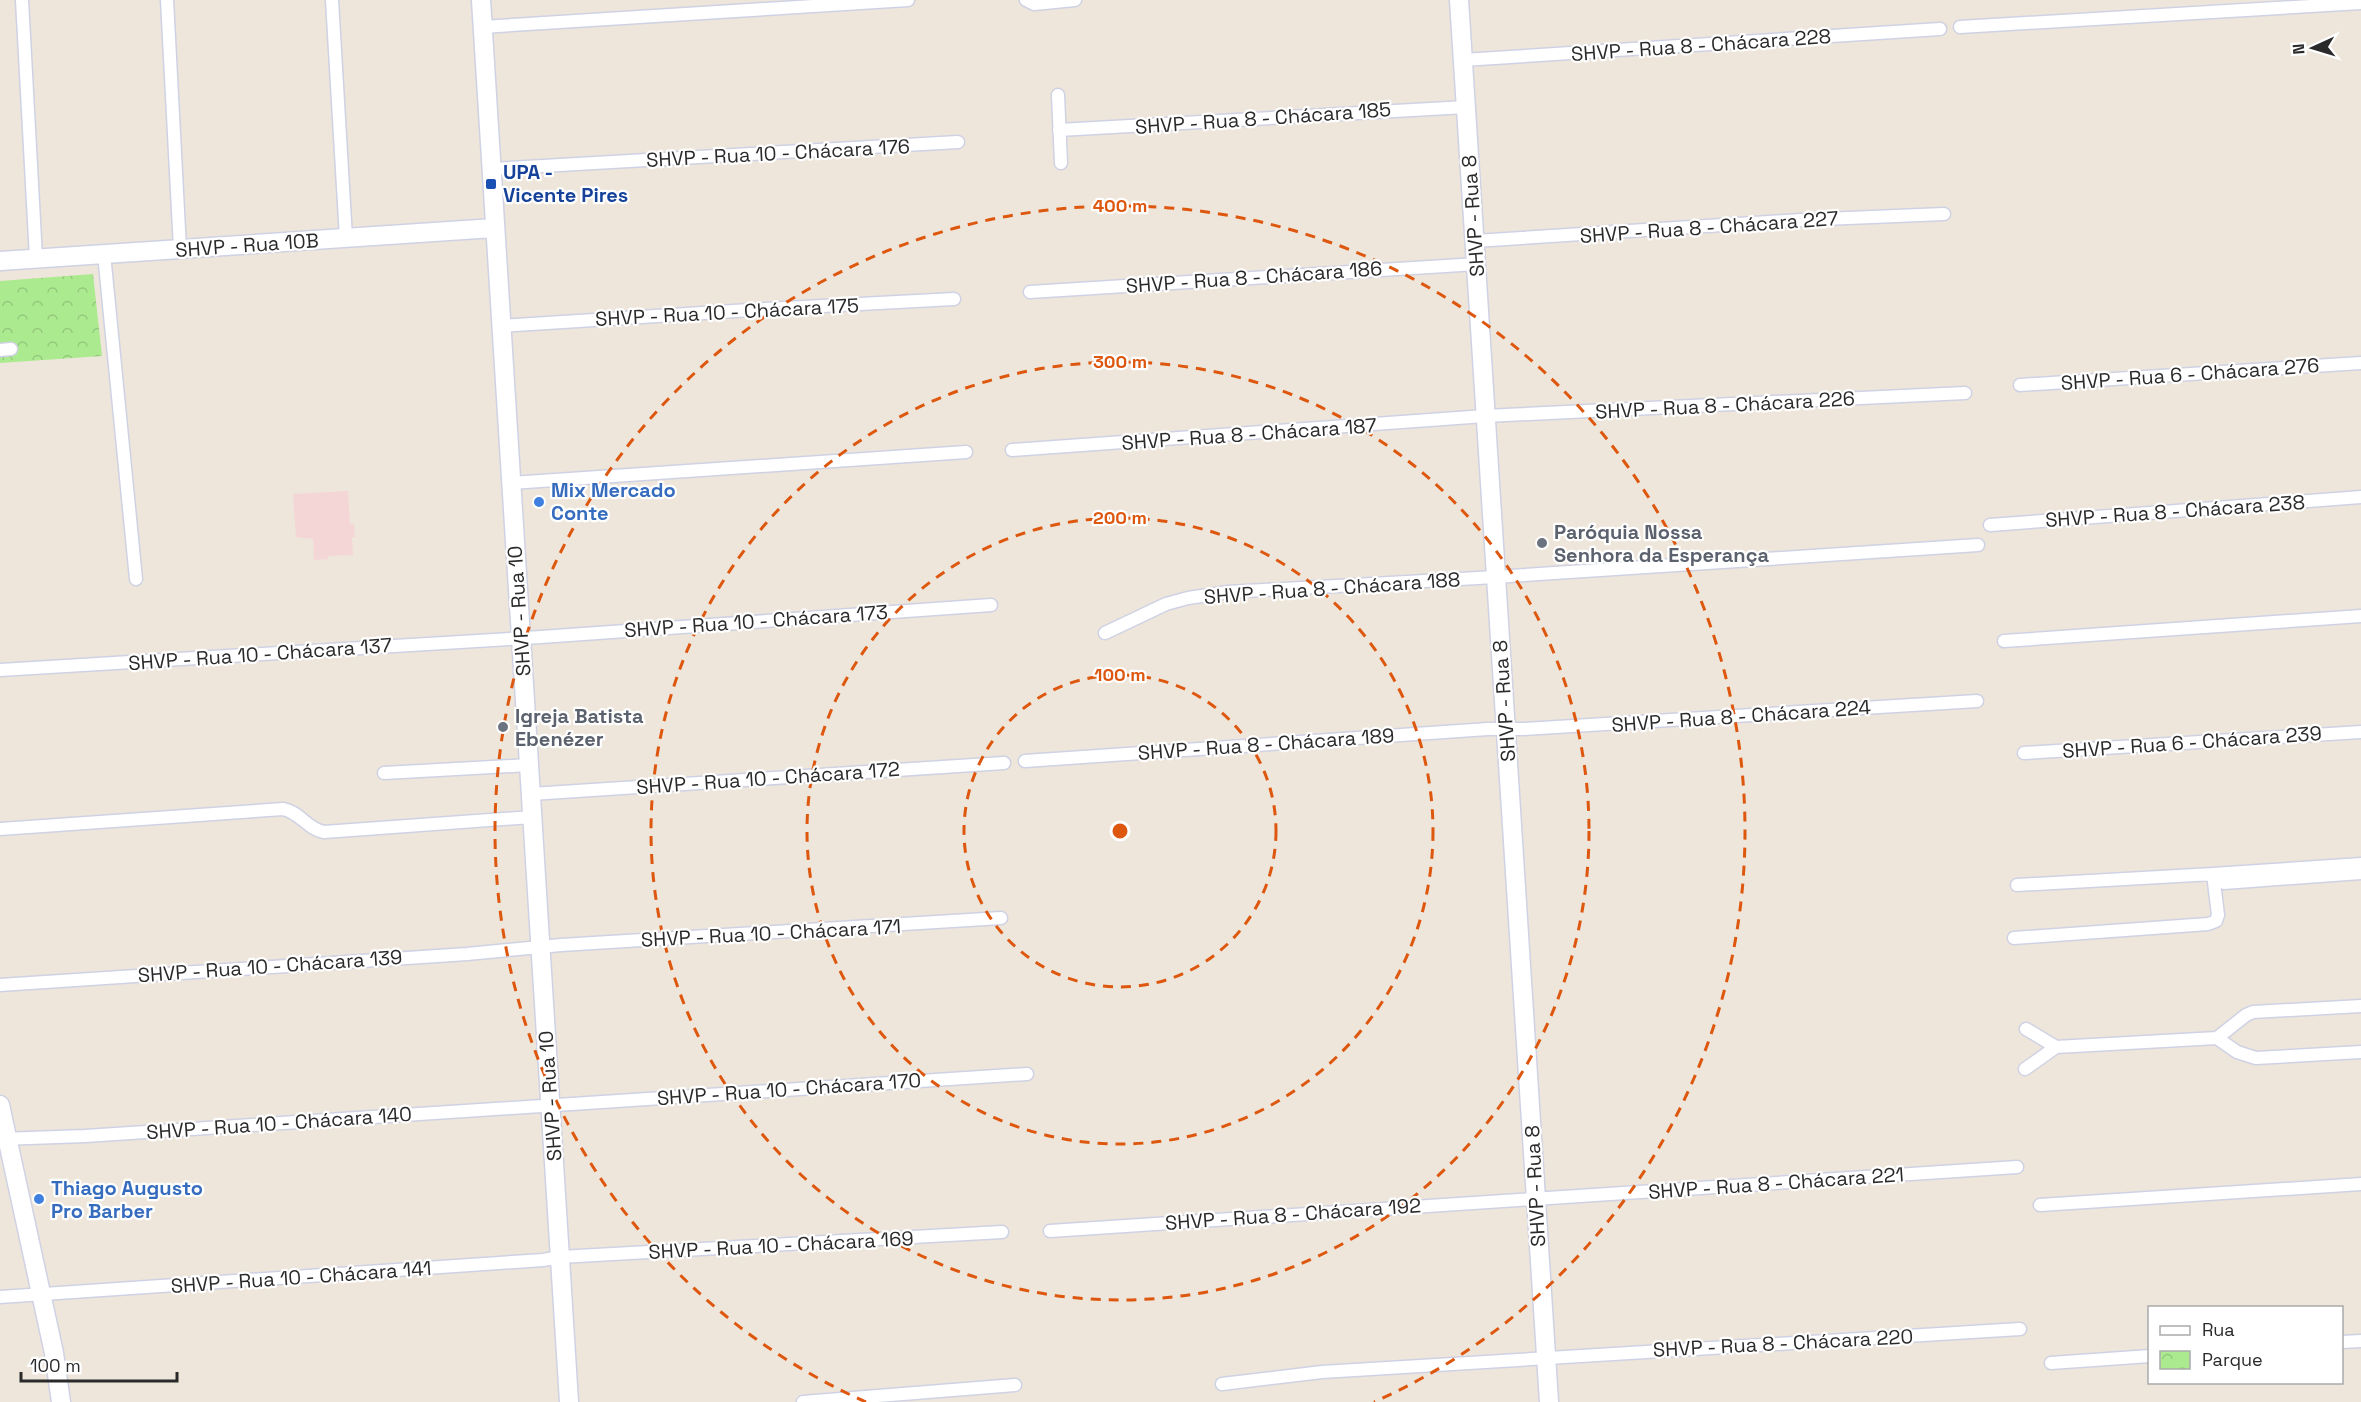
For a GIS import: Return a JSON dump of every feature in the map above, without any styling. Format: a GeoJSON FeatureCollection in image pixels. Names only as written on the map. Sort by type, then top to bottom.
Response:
{"type":"FeatureCollection","features":[{"type":"Feature","properties":{"kind":"street"},"geometry":{"type":"LineString","coordinates":[[22,0],[36,258]]}},
{"type":"Feature","properties":{"kind":"street"},"geometry":{"type":"LineString","coordinates":[[167,0],[180,249]]}},
{"type":"Feature","properties":{"kind":"street"},"geometry":{"type":"LineString","coordinates":[[332,0],[346,238]]}},
{"type":"Feature","properties":{"kind":"street","name":"SHVP - Rua 10"},"geometry":{"type":"LineString","coordinates":[[481,0],[569,1402]]}},
{"type":"Feature","properties":{"kind":"street"},"geometry":{"type":"LineString","coordinates":[[483,27],[908,0]]}},
{"type":"Feature","properties":{"kind":"street"},"geometry":{"type":"LineString","coordinates":[[1026,0],[1034,4],[1076,0]]}},
{"type":"Feature","properties":{"kind":"street","name":"SHVP - Rua 8"},"geometry":{"type":"LineString","coordinates":[[1459,0],[1549,1402]]}},
{"type":"Feature","properties":{"kind":"street"},"geometry":{"type":"LineString","coordinates":[[1960,27],[2361,3]]}},
{"type":"Feature","properties":{"kind":"street","name":"SHVP - Rua 8 - Chácara 228"},"geometry":{"type":"LineString","coordinates":[[1463,60],[1940,29]]}},
{"type":"Feature","properties":{"kind":"street"},"geometry":{"type":"LineString","coordinates":[[1058,95],[1061,163]]}},
{"type":"Feature","properties":{"kind":"street","name":"SHVP - Rua 8 - Chácara 185"},"geometry":{"type":"LineString","coordinates":[[1059,130],[1466,107]]}},
{"type":"Feature","properties":{"kind":"street","name":"SHVP - Rua 10 - Chácara 176"},"geometry":{"type":"LineString","coordinates":[[490,170],[958,142]]}},
{"type":"Feature","properties":{"kind":"street","name":"SHVP - Rua 8 - Chácara 227"},"geometry":{"type":"LineString","coordinates":[[1475,241],[1812,219],[1944,214]]}},
{"type":"Feature","properties":{"kind":"street","name":"SHVP - Rua 10B"},"geometry":{"type":"LineString","coordinates":[[0,261],[494,228]]}},
{"type":"Feature","properties":{"kind":"street"},"geometry":{"type":"LineString","coordinates":[[104,254],[136,579]]}},
{"type":"Feature","properties":{"kind":"street","name":"SHVP - Rua 8 - Chácara 186"},"geometry":{"type":"LineString","coordinates":[[1030,292],[1477,264]]}},
{"type":"Feature","properties":{"kind":"street","name":"SHVP - Rua 10 - Chácara 175"},"geometry":{"type":"LineString","coordinates":[[500,326],[954,299]]}},
{"type":"Feature","properties":{"kind":"street","name":"SHVP - Rua 6 - Chácara 276"},"geometry":{"type":"LineString","coordinates":[[2020,385],[2361,363]]}},
{"type":"Feature","properties":{"kind":"street","name":"SHVP - Rua 8 - Chácara 226"},"geometry":{"type":"LineString","coordinates":[[1485,416],[1965,393]]}},
{"type":"Feature","properties":{"kind":"street","name":"SHVP - Rua 8 - Chácara 187"},"geometry":{"type":"LineString","coordinates":[[1012,450],[1485,416]]}},
{"type":"Feature","properties":{"kind":"street"},"geometry":{"type":"LineString","coordinates":[[511,483],[966,452]]}},
{"type":"Feature","properties":{"kind":"street","name":"SHVP - Rua 8 - Chácara 238"},"geometry":{"type":"LineString","coordinates":[[1990,525],[2361,497]]}},
{"type":"Feature","properties":{"kind":"street","name":"SHVP - Rua 8 - Chácara 188"},"geometry":{"type":"LineString","coordinates":[[1105,633],[1166,604],[1208,595],[1271,589],[1495,577],[1977,544]]}},
{"type":"Feature","properties":{"kind":"street","name":"SHVP - Rua 10 - Chácara 173"},"geometry":{"type":"LineString","coordinates":[[520,638],[992,605]]}},
{"type":"Feature","properties":{"kind":"street"},"geometry":{"type":"LineString","coordinates":[[2004,641],[2361,616]]}},
{"type":"Feature","properties":{"kind":"street","name":"SHVP - Rua 10 - Chácara 137"},"geometry":{"type":"LineString","coordinates":[[0,670],[520,638]]}},
{"type":"Feature","properties":{"kind":"street","name":"SHVP - Rua 8 - Chácara 224"},"geometry":{"type":"LineString","coordinates":[[1506,730],[1977,701]]}},
{"type":"Feature","properties":{"kind":"street","name":"SHVP - Rua 8 - Chácara 189"},"geometry":{"type":"LineString","coordinates":[[1025,761],[1476,730],[1506,730]]}},
{"type":"Feature","properties":{"kind":"street","name":"SHVP - Rua 6 - Chácara 239"},"geometry":{"type":"LineString","coordinates":[[2024,753],[2361,732]]}},
{"type":"Feature","properties":{"kind":"street","name":"SHVP - Rua 10 - Chácara 172"},"geometry":{"type":"LineString","coordinates":[[531,794],[1004,763]]}},
{"type":"Feature","properties":{"kind":"street"},"geometry":{"type":"LineString","coordinates":[[384,773],[529,765]]}},
{"type":"Feature","properties":{"kind":"street"},"geometry":{"type":"LineString","coordinates":[[0,829],[283,809],[296,812],[313,829],[324,832],[532,817]]}},
{"type":"Feature","properties":{"kind":"street"},"geometry":{"type":"LineString","coordinates":[[2017,885],[2361,864]]}},
{"type":"Feature","properties":{"kind":"street"},"geometry":{"type":"LineString","coordinates":[[2224,883],[2361,873]]}},
{"type":"Feature","properties":{"kind":"street"},"geometry":{"type":"LineString","coordinates":[[2014,938],[2208,924],[2216,921],[2218,915],[2213,874]]}},
{"type":"Feature","properties":{"kind":"street","name":"SHVP - Rua 10 - Chácara 171"},"geometry":{"type":"LineString","coordinates":[[540,947],[1001,918]]}},
{"type":"Feature","properties":{"kind":"street","name":"SHVP - Rua 10 - Chácara 139"},"geometry":{"type":"LineString","coordinates":[[0,985],[540,947]]}},
{"type":"Feature","properties":{"kind":"street"},"geometry":{"type":"LineString","coordinates":[[2025,1069],[2055,1047],[2217,1038],[2253,1012],[2361,1006]]}},
{"type":"Feature","properties":{"kind":"street"},"geometry":{"type":"LineString","coordinates":[[2026,1029],[2055,1047]]}},
{"type":"Feature","properties":{"kind":"street"},"geometry":{"type":"LineString","coordinates":[[2217,1038],[2237,1052],[2256,1058],[2361,1052]]}},
{"type":"Feature","properties":{"kind":"street","name":"SHVP - Rua 10 - Chácara 170"},"geometry":{"type":"LineString","coordinates":[[550,1106],[1027,1074]]}},
{"type":"Feature","properties":{"kind":"street"},"geometry":{"type":"LineString","coordinates":[[0,1105],[4,1139],[54,1353],[61,1402]]}},
{"type":"Feature","properties":{"kind":"street","name":"SHVP - Rua 10 - Chácara 140"},"geometry":{"type":"LineString","coordinates":[[4,1139],[550,1106]]}},
{"type":"Feature","properties":{"kind":"street","name":"SHVP - Rua 8 - Chácara 221"},"geometry":{"type":"LineString","coordinates":[[1536,1197],[2017,1167]]}},
{"type":"Feature","properties":{"kind":"street"},"geometry":{"type":"LineString","coordinates":[[2040,1205],[2361,1184]]}},
{"type":"Feature","properties":{"kind":"street","name":"SHVP - Rua 8 - Chácara 192"},"geometry":{"type":"LineString","coordinates":[[1050,1231],[1536,1197]]}},
{"type":"Feature","properties":{"kind":"street","name":"SHVP - Rua 10 - Chácara 169"},"geometry":{"type":"LineString","coordinates":[[560,1257],[1002,1232]]}},
{"type":"Feature","properties":{"kind":"street","name":"SHVP - Rua 10 - Chácara 141"},"geometry":{"type":"LineString","coordinates":[[0,1297],[531,1261],[560,1257]]}},
{"type":"Feature","properties":{"kind":"street","name":"SHVP - Rua 8 - Chácara 220"},"geometry":{"type":"LineString","coordinates":[[1222,1384],[1322,1372],[2020,1329]]}},
{"type":"Feature","properties":{"kind":"street"},"geometry":{"type":"LineString","coordinates":[[2343,1342],[2361,1341]]}},
{"type":"Feature","properties":{"kind":"street"},"geometry":{"type":"LineString","coordinates":[[2050,1363],[2148,1356]]}},
{"type":"Feature","properties":{"kind":"street"},"geometry":{"type":"LineString","coordinates":[[804,1402],[1015,1385]]}},
{"type":"Feature","properties":{"kind":"shaded area"},"geometry":{"type":"Polygon","coordinates":[[[348,491],[350,524],[354,524],[353,555],[328,556],[328,559],[314,560],[313,539],[296,537],[293,494],[348,491]]]}},
{"type":"Feature","properties":{"kind":"green space"},"geometry":{"type":"Polygon","coordinates":[[[93,274],[102,356],[0,363],[0,281],[93,274]]]}},
{"type":"Feature","properties":{"kind":"place","name":"UPA - Vicente Pires"},"geometry":{"type":"Point","coordinates":[491,184]}},
{"type":"Feature","properties":{"kind":"place","name":"Mix Mercado Conte"},"geometry":{"type":"Point","coordinates":[539,502]}},
{"type":"Feature","properties":{"kind":"place","name":"Paróquia Nossa Senhora da Esperança"},"geometry":{"type":"Point","coordinates":[1542,543]}},
{"type":"Feature","properties":{"kind":"place","name":"Igreja Batista Ebenézer"},"geometry":{"type":"Point","coordinates":[503,727]}},
{"type":"Feature","properties":{"kind":"place","name":"Thiago Augusto Pro Barber"},"geometry":{"type":"Point","coordinates":[39,1199]}}]}
